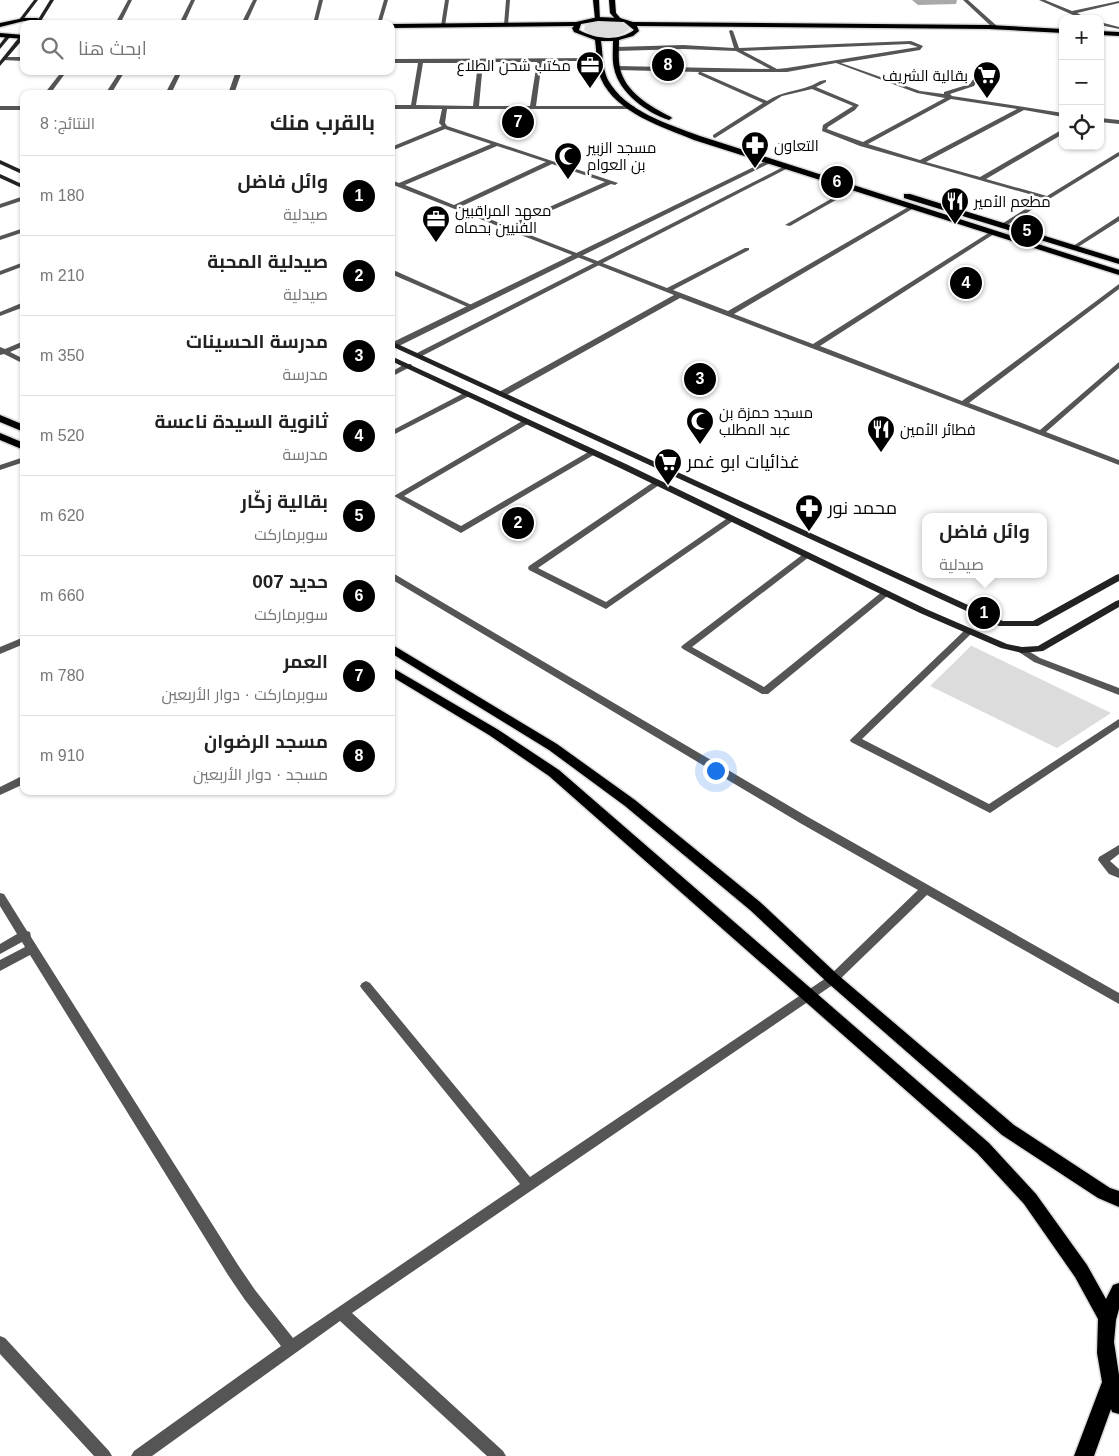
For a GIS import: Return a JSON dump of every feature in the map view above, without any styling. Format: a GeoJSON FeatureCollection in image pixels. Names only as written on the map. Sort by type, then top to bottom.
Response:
{"type":"FeatureCollection","features":[{"type":"Feature","properties":{"kind":"highway"},"geometry":{"type":"LineString","coordinates":[[596,0],[598,19]]}},
{"type":"Feature","properties":{"kind":"highway"},"geometry":{"type":"LineString","coordinates":[[612,0],[613,13],[618,20]]}},
{"type":"Feature","properties":{"kind":"main road"},"geometry":{"type":"LineString","coordinates":[[20,20],[36,0]]}},
{"type":"Feature","properties":{"kind":"main road"},"geometry":{"type":"LineString","coordinates":[[2,24],[20,20],[39,20],[52,0]]}},
{"type":"Feature","properties":{"kind":"main road"},"geometry":{"type":"LineString","coordinates":[[395,32],[577,28],[598,19],[618,20],[635,27],[731,31],[1059,34]]}},
{"type":"Feature","properties":{"kind":"main road"},"geometry":{"type":"LineString","coordinates":[[395,26],[506,25],[577,28],[585,36],[598,38],[627,36],[635,27],[992,27],[1059,34]]}},
{"type":"Feature","properties":{"kind":"main road"},"geometry":{"type":"LineString","coordinates":[[1104,32],[1119,31]]}},
{"type":"Feature","properties":{"kind":"main road"},"geometry":{"type":"LineString","coordinates":[[0,35],[20,37]]}},
{"type":"Feature","properties":{"kind":"main road"},"geometry":{"type":"LineString","coordinates":[[0,47],[8,37]]}},
{"type":"Feature","properties":{"kind":"main road"},"geometry":{"type":"LineString","coordinates":[[598,38],[604,80],[632,108],[662,124],[760,158],[770,157],[787,167],[802,172],[1119,273]]}},
{"type":"Feature","properties":{"kind":"main road"},"geometry":{"type":"LineString","coordinates":[[616,38],[619,76],[634,96],[658,113],[770,157],[811,166],[1119,262]]}},
{"type":"Feature","properties":{"kind":"main road"},"geometry":{"type":"LineString","coordinates":[[1104,38],[1119,39]]}},
{"type":"Feature","properties":{"kind":"main road"},"geometry":{"type":"LineString","coordinates":[[0,64],[20,40]]}},
{"type":"Feature","properties":{"kind":"main road"},"geometry":{"type":"LineString","coordinates":[[0,162],[20,171]]}},
{"type":"Feature","properties":{"kind":"main road"},"geometry":{"type":"LineString","coordinates":[[802,172],[811,166]]}},
{"type":"Feature","properties":{"kind":"main road"},"geometry":{"type":"LineString","coordinates":[[0,176],[20,185]]}},
{"type":"Feature","properties":{"kind":"main road"},"geometry":{"type":"LineString","coordinates":[[395,345],[1002,624],[1035,624],[1119,577]]}},
{"type":"Feature","properties":{"kind":"main road"},"geometry":{"type":"LineString","coordinates":[[395,360],[593,452],[886,593],[1004,646],[1022,650],[1040,649],[1119,603]]}},
{"type":"Feature","properties":{"kind":"main road"},"geometry":{"type":"LineString","coordinates":[[0,418],[20,428]]}},
{"type":"Feature","properties":{"kind":"main road"},"geometry":{"type":"LineString","coordinates":[[0,436],[20,445]]}},
{"type":"Feature","properties":{"kind":"main road"},"geometry":{"type":"LineString","coordinates":[[395,650],[553,747],[630,803],[755,906],[833,979],[1008,1130],[1104,1193],[1119,1199]]}},
{"type":"Feature","properties":{"kind":"main road"},"geometry":{"type":"LineString","coordinates":[[395,673],[492,732],[554,774],[808,996],[879,1055],[990,1155],[1030,1199],[1081,1271],[1107,1318]]}},
{"type":"Feature","properties":{"kind":"main road"},"geometry":{"type":"LineString","coordinates":[[1119,1290],[1107,1318],[1105,1347],[1111,1384],[1119,1405]]}},
{"type":"Feature","properties":{"kind":"main road"},"geometry":{"type":"LineString","coordinates":[[1084,1456],[1111,1384]]}},
{"type":"Feature","properties":{"kind":"street"},"geometry":{"type":"LineString","coordinates":[[119,20],[130,0]]}},
{"type":"Feature","properties":{"kind":"street"},"geometry":{"type":"LineString","coordinates":[[182,20],[193,0]]}},
{"type":"Feature","properties":{"kind":"street"},"geometry":{"type":"LineString","coordinates":[[245,20],[255,0]]}},
{"type":"Feature","properties":{"kind":"street"},"geometry":{"type":"LineString","coordinates":[[316,20],[321,0]]}},
{"type":"Feature","properties":{"kind":"street"},"geometry":{"type":"LineString","coordinates":[[380,20],[386,0]]}},
{"type":"Feature","properties":{"kind":"street"},"geometry":{"type":"LineString","coordinates":[[443,26],[447,0]]}},
{"type":"Feature","properties":{"kind":"street"},"geometry":{"type":"LineString","coordinates":[[506,25],[508,0]]}},
{"type":"Feature","properties":{"kind":"street"},"geometry":{"type":"LineString","coordinates":[[960,0],[992,27]]}},
{"type":"Feature","properties":{"kind":"street"},"geometry":{"type":"LineString","coordinates":[[965,0],[992,27]]}},
{"type":"Feature","properties":{"kind":"street"},"geometry":{"type":"LineString","coordinates":[[1041,0],[1076,15]]}},
{"type":"Feature","properties":{"kind":"street"},"geometry":{"type":"LineString","coordinates":[[1104,0],[1117,4]]}},
{"type":"Feature","properties":{"kind":"street"},"geometry":{"type":"LineString","coordinates":[[1070,13],[1117,4]]}},
{"type":"Feature","properties":{"kind":"street"},"geometry":{"type":"LineString","coordinates":[[1104,25],[1119,31]]}},
{"type":"Feature","properties":{"kind":"street"},"geometry":{"type":"LineString","coordinates":[[731,31],[737,50],[778,70]]}},
{"type":"Feature","properties":{"kind":"street"},"geometry":{"type":"LineString","coordinates":[[616,49],[683,47],[737,50],[909,42],[921,46],[837,63],[778,70],[695,71],[617,68]]}},
{"type":"Feature","properties":{"kind":"street"},"geometry":{"type":"LineString","coordinates":[[395,62],[600,58]]}},
{"type":"Feature","properties":{"kind":"street"},"geometry":{"type":"LineString","coordinates":[[4,59],[20,59]]}},
{"type":"Feature","properties":{"kind":"street"},"geometry":{"type":"LineString","coordinates":[[533,107],[540,60]]}},
{"type":"Feature","properties":{"kind":"street"},"geometry":{"type":"LineString","coordinates":[[476,107],[480,61]]}},
{"type":"Feature","properties":{"kind":"street"},"geometry":{"type":"LineString","coordinates":[[413,107],[420,62]]}},
{"type":"Feature","properties":{"kind":"street"},"geometry":{"type":"LineString","coordinates":[[837,63],[919,92],[1059,114]]}},
{"type":"Feature","properties":{"kind":"street"},"geometry":{"type":"LineString","coordinates":[[695,71],[767,103]]}},
{"type":"Feature","properties":{"kind":"street"},"geometry":{"type":"LineString","coordinates":[[950,97],[946,92],[972,85],[978,74]]}},
{"type":"Feature","properties":{"kind":"street"},"geometry":{"type":"LineString","coordinates":[[50,90],[62,75]]}},
{"type":"Feature","properties":{"kind":"street"},"geometry":{"type":"LineString","coordinates":[[111,90],[120,75]]}},
{"type":"Feature","properties":{"kind":"street"},"geometry":{"type":"LineString","coordinates":[[170,90],[178,75]]}},
{"type":"Feature","properties":{"kind":"street"},"geometry":{"type":"LineString","coordinates":[[232,90],[238,75]]}},
{"type":"Feature","properties":{"kind":"street"},"geometry":{"type":"LineString","coordinates":[[715,136],[780,95],[824,82]]}},
{"type":"Feature","properties":{"kind":"street"},"geometry":{"type":"LineString","coordinates":[[812,87],[856,105],[853,109],[825,126],[824,130],[921,162],[1049,198]]}},
{"type":"Feature","properties":{"kind":"street"},"geometry":{"type":"LineString","coordinates":[[862,144],[950,97]]}},
{"type":"Feature","properties":{"kind":"street"},"geometry":{"type":"LineString","coordinates":[[395,107],[632,108]]}},
{"type":"Feature","properties":{"kind":"street"},"geometry":{"type":"LineString","coordinates":[[445,107],[442,123],[445,127]]}},
{"type":"Feature","properties":{"kind":"street"},"geometry":{"type":"LineString","coordinates":[[0,108],[20,108]]}},
{"type":"Feature","properties":{"kind":"street"},"geometry":{"type":"LineString","coordinates":[[921,162],[1022,109]]}},
{"type":"Feature","properties":{"kind":"street"},"geometry":{"type":"LineString","coordinates":[[1104,120],[1119,122]]}},
{"type":"Feature","properties":{"kind":"street"},"geometry":{"type":"LineString","coordinates":[[395,147],[445,127],[612,183],[507,228]]}},
{"type":"Feature","properties":{"kind":"street"},"geometry":{"type":"LineString","coordinates":[[981,179],[1059,133]]}},
{"type":"Feature","properties":{"kind":"street"},"geometry":{"type":"LineString","coordinates":[[400,185],[496,144]]}},
{"type":"Feature","properties":{"kind":"street"},"geometry":{"type":"LineString","coordinates":[[1002,226],[1119,154]]}},
{"type":"Feature","properties":{"kind":"street"},"geometry":{"type":"LineString","coordinates":[[395,343],[578,256],[770,157]]}},
{"type":"Feature","properties":{"kind":"street"},"geometry":{"type":"LineString","coordinates":[[454,207],[552,162]]}},
{"type":"Feature","properties":{"kind":"street"},"geometry":{"type":"LineString","coordinates":[[417,355],[787,167]]}},
{"type":"Feature","properties":{"kind":"street"},"geometry":{"type":"LineString","coordinates":[[395,183],[578,256],[1119,463]]}},
{"type":"Feature","properties":{"kind":"street"},"geometry":{"type":"LineString","coordinates":[[788,225],[854,188]]}},
{"type":"Feature","properties":{"kind":"street"},"geometry":{"type":"LineString","coordinates":[[0,206],[20,199]]}},
{"type":"Feature","properties":{"kind":"street"},"geometry":{"type":"LineString","coordinates":[[729,314],[912,207]]}},
{"type":"Feature","properties":{"kind":"street"},"geometry":{"type":"LineString","coordinates":[[1072,248],[1119,218]]}},
{"type":"Feature","properties":{"kind":"street"},"geometry":{"type":"LineString","coordinates":[[0,238],[20,231]]}},
{"type":"Feature","properties":{"kind":"street"},"geometry":{"type":"LineString","coordinates":[[815,346],[992,233]]}},
{"type":"Feature","properties":{"kind":"street"},"geometry":{"type":"LineString","coordinates":[[668,290],[747,249]]}},
{"type":"Feature","properties":{"kind":"street"},"geometry":{"type":"LineString","coordinates":[[0,273],[20,266]]}},
{"type":"Feature","properties":{"kind":"street"},"geometry":{"type":"LineString","coordinates":[[395,273],[472,307]]}},
{"type":"Feature","properties":{"kind":"street"},"geometry":{"type":"LineString","coordinates":[[964,404],[1119,286]]}},
{"type":"Feature","properties":{"kind":"street"},"geometry":{"type":"LineString","coordinates":[[502,394],[680,295]]}},
{"type":"Feature","properties":{"kind":"street"},"geometry":{"type":"LineString","coordinates":[[2,311],[20,305]]}},
{"type":"Feature","properties":{"kind":"street"},"geometry":{"type":"LineString","coordinates":[[1,351],[20,344]]}},
{"type":"Feature","properties":{"kind":"street"},"geometry":{"type":"LineString","coordinates":[[1,351],[20,360]]}},
{"type":"Feature","properties":{"kind":"street"},"geometry":{"type":"LineString","coordinates":[[1041,433],[1119,364]]}},
{"type":"Feature","properties":{"kind":"street"},"geometry":{"type":"LineString","coordinates":[[395,373],[408,366]]}},
{"type":"Feature","properties":{"kind":"street"},"geometry":{"type":"LineString","coordinates":[[395,432],[467,394]]}},
{"type":"Feature","properties":{"kind":"street"},"geometry":{"type":"LineString","coordinates":[[527,422],[398,496],[461,530],[593,452]]}},
{"type":"Feature","properties":{"kind":"street"},"geometry":{"type":"LineString","coordinates":[[0,468],[20,460]]}},
{"type":"Feature","properties":{"kind":"street"},"geometry":{"type":"LineString","coordinates":[[658,483],[532,568],[606,606],[732,519]]}},
{"type":"Feature","properties":{"kind":"street"},"geometry":{"type":"LineString","coordinates":[[806,554],[686,648],[765,692],[886,593]]}},
{"type":"Feature","properties":{"kind":"street"},"geometry":{"type":"LineString","coordinates":[[395,577],[804,820],[1119,999]]}},
{"type":"Feature","properties":{"kind":"street"},"geometry":{"type":"LineString","coordinates":[[969,631],[856,740],[990,809],[1119,722]]}},
{"type":"Feature","properties":{"kind":"street"},"geometry":{"type":"LineString","coordinates":[[0,651],[20,642]]}},
{"type":"Feature","properties":{"kind":"street"},"geometry":{"type":"LineString","coordinates":[[1022,650],[1037,660],[1119,692]]}},
{"type":"Feature","properties":{"kind":"street"},"geometry":{"type":"LineString","coordinates":[[0,791],[20,781]]}},
{"type":"Feature","properties":{"kind":"street"},"geometry":{"type":"LineString","coordinates":[[1119,849],[1103,860],[1113,871],[1119,874]]}},
{"type":"Feature","properties":{"kind":"street"},"geometry":{"type":"LineString","coordinates":[[139,1456],[341,1312],[833,979],[926,889]]}},
{"type":"Feature","properties":{"kind":"street"},"geometry":{"type":"LineString","coordinates":[[0,897],[233,1270],[291,1347]]}},
{"type":"Feature","properties":{"kind":"street"},"geometry":{"type":"LineString","coordinates":[[0,950],[26,936]]}},
{"type":"Feature","properties":{"kind":"street"},"geometry":{"type":"LineString","coordinates":[[0,966],[33,948]]}},
{"type":"Feature","properties":{"kind":"street"},"geometry":{"type":"LineString","coordinates":[[366,986],[528,1185]]}},
{"type":"Feature","properties":{"kind":"street"},"geometry":{"type":"LineString","coordinates":[[341,1312],[498,1456]]}},
{"type":"Feature","properties":{"kind":"street"},"geometry":{"type":"LineString","coordinates":[[0,1343],[104,1456]]}},
{"type":"Feature","properties":{"kind":"shaded area"},"geometry":{"type":"Polygon","coordinates":[[[609,21],[622,23],[629,30],[619,35],[606,37],[594,35],[584,30],[585,25],[609,21]]]}},
{"type":"Feature","properties":{"kind":"shaded area"},"geometry":{"type":"Polygon","coordinates":[[[972,645],[1111,713],[1057,748],[930,686],[972,645]]]}},
{"type":"Feature","properties":{"kind":"place","name":"مسجد الرضوان"},"geometry":{"type":"Point","coordinates":[668,65]}},
{"type":"Feature","properties":{"kind":"place","name":"مكتب شحن الطلاع"},"geometry":{"type":"Point","coordinates":[590,89]}},
{"type":"Feature","properties":{"kind":"place","name":"بقالية الشريف"},"geometry":{"type":"Point","coordinates":[987,99]}},
{"type":"Feature","properties":{"kind":"place","name":"العمر"},"geometry":{"type":"Point","coordinates":[518,122]}},
{"type":"Feature","properties":{"kind":"place","name":"التعاون"},"geometry":{"type":"Point","coordinates":[755,169]}},
{"type":"Feature","properties":{"kind":"place","name":"مسجد الزبير بن العوام"},"geometry":{"type":"Point","coordinates":[568,180]}},
{"type":"Feature","properties":{"kind":"place","name":"حديد 007"},"geometry":{"type":"Point","coordinates":[837,182]}},
{"type":"Feature","properties":{"kind":"place","name":"مطعم الأمير"},"geometry":{"type":"Point","coordinates":[955,225]}},
{"type":"Feature","properties":{"kind":"place","name":"بقالية زكّار"},"geometry":{"type":"Point","coordinates":[1027,231]}},
{"type":"Feature","properties":{"kind":"place","name":"معهد المراقبين الفنيين بحماه"},"geometry":{"type":"Point","coordinates":[436,243]}},
{"type":"Feature","properties":{"kind":"place","name":"ثانوية السيدة ناعسة"},"geometry":{"type":"Point","coordinates":[966,283]}},
{"type":"Feature","properties":{"kind":"place","name":"مدرسة الحسينات"},"geometry":{"type":"Point","coordinates":[700,379]}},
{"type":"Feature","properties":{"kind":"place","name":"مسجد حمزة بن عبد المطلب"},"geometry":{"type":"Point","coordinates":[700,445]}},
{"type":"Feature","properties":{"kind":"place","name":"فطائر الأمين"},"geometry":{"type":"Point","coordinates":[881,453]}},
{"type":"Feature","properties":{"kind":"place","name":"غذائيات ابو غمر"},"geometry":{"type":"Point","coordinates":[668,486]}},
{"type":"Feature","properties":{"kind":"place","name":"صيدلية المحبة"},"geometry":{"type":"Point","coordinates":[518,523]}},
{"type":"Feature","properties":{"kind":"place","name":"محمد نور"},"geometry":{"type":"Point","coordinates":[809,532]}},
{"type":"Feature","properties":{"kind":"place","name":"وائل فاضل"},"geometry":{"type":"Point","coordinates":[984,613]}}]}
